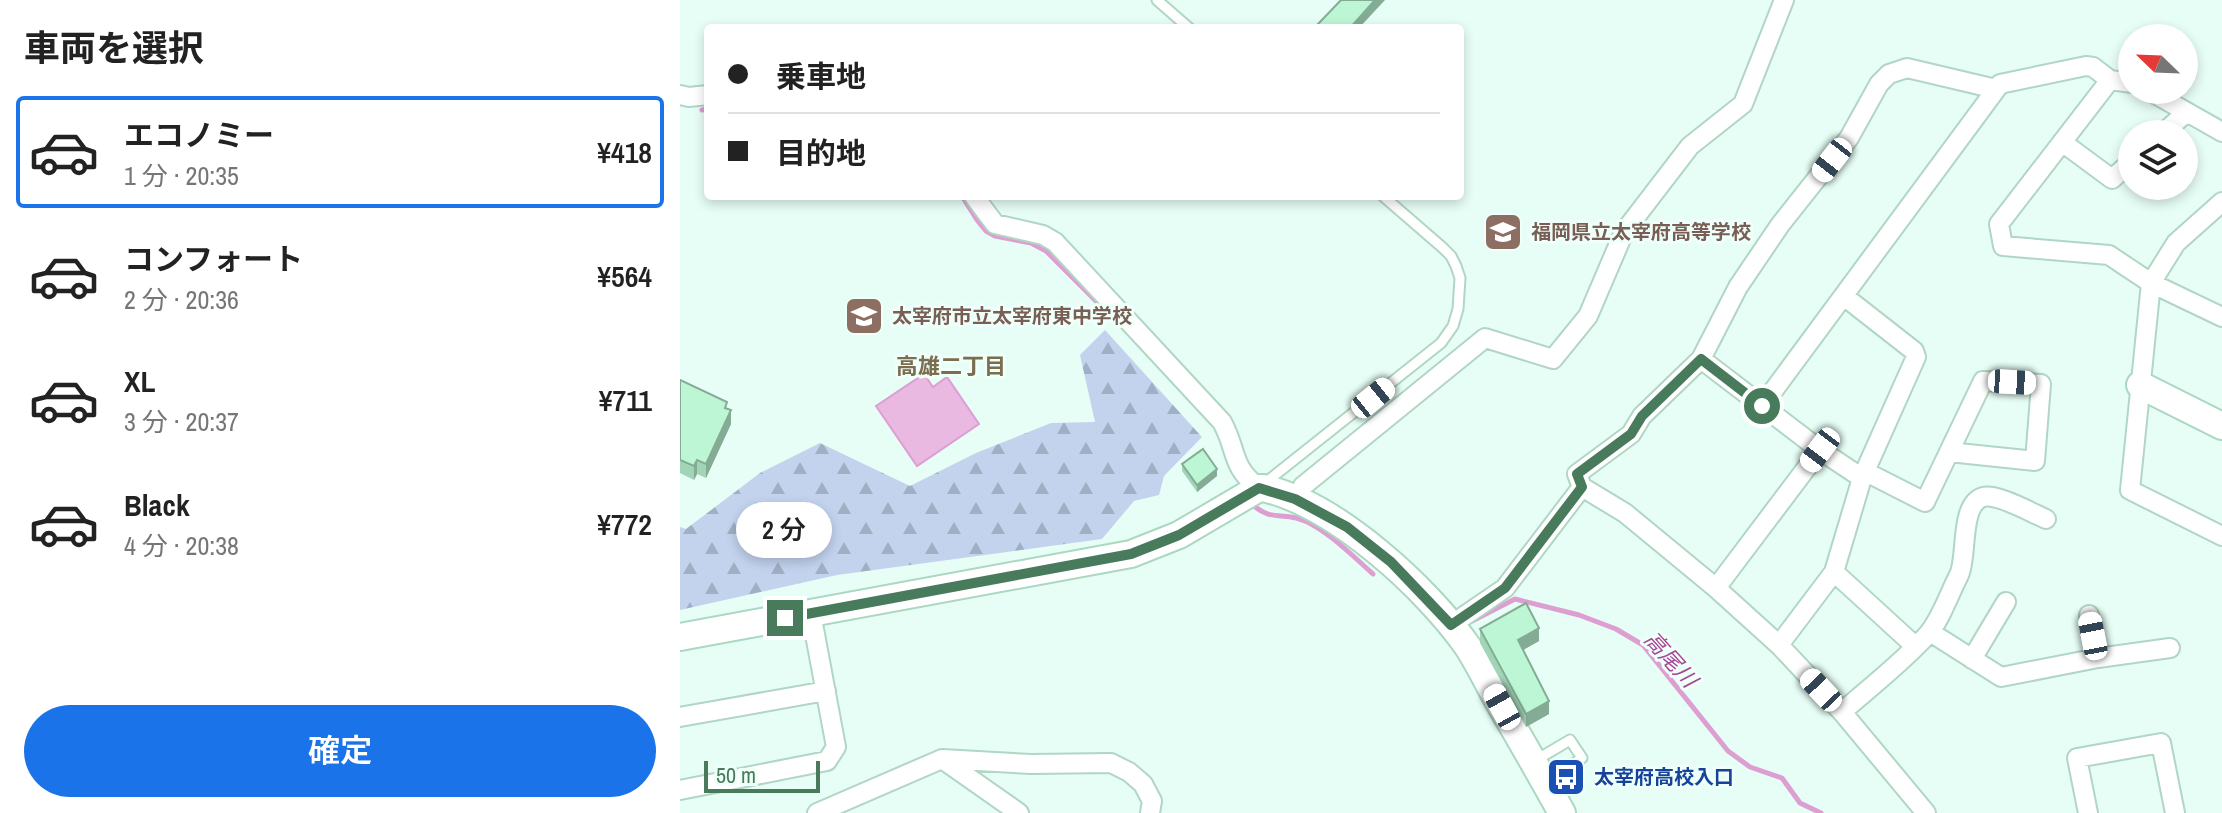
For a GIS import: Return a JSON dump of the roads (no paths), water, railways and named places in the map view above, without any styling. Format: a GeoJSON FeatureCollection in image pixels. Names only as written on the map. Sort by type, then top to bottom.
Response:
{"type":"FeatureCollection","features":[{"type":"Feature","properties":{"kind":"street"},"geometry":{"type":"LineString","coordinates":[[1295,499],[1303,486],[1485,338],[1553,359],[1588,316],[1624,232],[1690,146],[1743,104],[1784,0]]}},
{"type":"Feature","properties":{"kind":"street"},"geometry":{"type":"LineString","coordinates":[[1762,406],[2000,84],[2086,66],[2093,67],[2110,80],[2118,81]]}},
{"type":"Feature","properties":{"kind":"street"},"geometry":{"type":"LineString","coordinates":[[1926,813],[1842,712],[1779,645],[1625,513],[1582,487],[1577,474],[1631,434],[1642,416],[1701,359],[1738,287],[1780,225],[1849,138],[1879,84],[1889,74],[1907,68],[1996,89]]}},
{"type":"Feature","properties":{"kind":"street"},"geometry":{"type":"LineString","coordinates":[[2110,80],[1999,224],[2003,246],[2109,255],[2151,283],[2222,317]]}},
{"type":"Feature","properties":{"kind":"street"},"geometry":{"type":"LineString","coordinates":[[680,95],[704,95]]}},
{"type":"Feature","properties":{"kind":"street"},"geometry":{"type":"LineString","coordinates":[[2173,104],[2222,132]]}},
{"type":"Feature","properties":{"kind":"street"},"geometry":{"type":"LineString","coordinates":[[2178,120],[2187,112]]}},
{"type":"Feature","properties":{"kind":"street"},"geometry":{"type":"LineString","coordinates":[[2062,142],[2112,179],[2118,174]]}},
{"type":"Feature","properties":{"kind":"street"},"geometry":{"type":"LineString","coordinates":[[977,200],[995,224],[1043,235],[1055,242],[1222,422],[1230,436],[1239,469],[1259,488],[1295,499],[1347,527],[1391,562],[1451,625],[1471,652],[1562,813]]}},
{"type":"Feature","properties":{"kind":"street"},"geometry":{"type":"LineString","coordinates":[[2222,203],[2176,243],[2151,283],[2130,490],[2222,536]]}},
{"type":"Feature","properties":{"kind":"street"},"geometry":{"type":"LineString","coordinates":[[1779,645],[1834,572],[1863,474],[1916,357],[1914,351],[1845,297]]}},
{"type":"Feature","properties":{"kind":"street"},"geometry":{"type":"LineString","coordinates":[[1701,359],[1820,450],[1863,474],[1925,502],[1983,381],[2041,384],[2035,461],[1949,452]]}},
{"type":"Feature","properties":{"kind":"street"},"geometry":{"type":"LineString","coordinates":[[2140,385],[2222,426]]}},
{"type":"Feature","properties":{"kind":"street"},"geometry":{"type":"LineString","coordinates":[[1716,588],[1820,450]]}},
{"type":"Feature","properties":{"kind":"street"},"geometry":{"type":"LineString","coordinates":[[1451,625],[1505,588],[1582,487]]}},
{"type":"Feature","properties":{"kind":"street"},"geometry":{"type":"LineString","coordinates":[[680,637],[1131,554],[1179,535],[1259,488]]}},
{"type":"Feature","properties":{"kind":"street"},"geometry":{"type":"LineString","coordinates":[[1842,712],[1930,632],[1964,566],[1967,522],[1976,501],[1994,497],[2046,519]]}},
{"type":"Feature","properties":{"kind":"street"},"geometry":{"type":"LineString","coordinates":[[1834,572],[1915,646]]}},
{"type":"Feature","properties":{"kind":"street"},"geometry":{"type":"LineString","coordinates":[[1972,659],[2006,602]]}},
{"type":"Feature","properties":{"kind":"street"},"geometry":{"type":"LineString","coordinates":[[680,790],[827,761],[836,747],[811,613]]}},
{"type":"Feature","properties":{"kind":"street"},"geometry":{"type":"LineString","coordinates":[[2089,615],[2098,658]]}},
{"type":"Feature","properties":{"kind":"street"},"geometry":{"type":"LineString","coordinates":[[1930,632],[2001,677],[2170,648]]}},
{"type":"Feature","properties":{"kind":"street"},"geometry":{"type":"LineString","coordinates":[[680,717],[826,691]]}},
{"type":"Feature","properties":{"kind":"street"},"geometry":{"type":"LineString","coordinates":[[2088,813],[2077,758],[2161,743],[2175,813]]}},
{"type":"Feature","properties":{"kind":"street"},"geometry":{"type":"LineString","coordinates":[[824,812],[942,759],[1031,764],[1111,763],[1143,784],[1152,801],[1150,813]]}},
{"type":"Feature","properties":{"kind":"street"},"geometry":{"type":"LineString","coordinates":[[942,759],[1019,813]]}},
{"type":"Feature","properties":{"kind":"lane"},"geometry":{"type":"LineString","coordinates":[[1157,0],[1184,24]]}},
{"type":"Feature","properties":{"kind":"lane"},"geometry":{"type":"LineString","coordinates":[[1259,488],[1441,343],[1453,326],[1458,309],[1460,278],[1451,256],[1388,200]]}},
{"type":"Feature","properties":{"kind":"waterway"},"geometry":{"type":"LineString","coordinates":[[964,200],[986,231],[995,236],[1031,243],[1046,251],[1104,309]]}},
{"type":"Feature","properties":{"kind":"waterway"},"geometry":{"type":"LineString","coordinates":[[1254,506],[1270,514],[1296,518],[1315,526],[1373,574]]}},
{"type":"Feature","properties":{"kind":"waterway","name":"高尾川"},"geometry":{"type":"LineString","coordinates":[[1472,621],[1515,599],[1579,615],[1616,629],[1643,645],[1728,751],[1750,767],[1782,778],[1800,803],[1821,813]]}},
{"type":"Feature","properties":{"kind":"place","name":"福岡県立太宰府高等学校"},"geometry":{"type":"Point","coordinates":[1503,232]}},
{"type":"Feature","properties":{"kind":"place","name":"太宰府市立太宰府東中学校"},"geometry":{"type":"Point","coordinates":[864,316]}},
{"type":"Feature","properties":{"kind":"place","name":"太宰府高校入口"},"geometry":{"type":"Point","coordinates":[1566,777]}},
{"type":"Feature","properties":{"kind":"district","name":"高雄二丁目"},"geometry":{"type":"Point","coordinates":[951,366]}}]}
